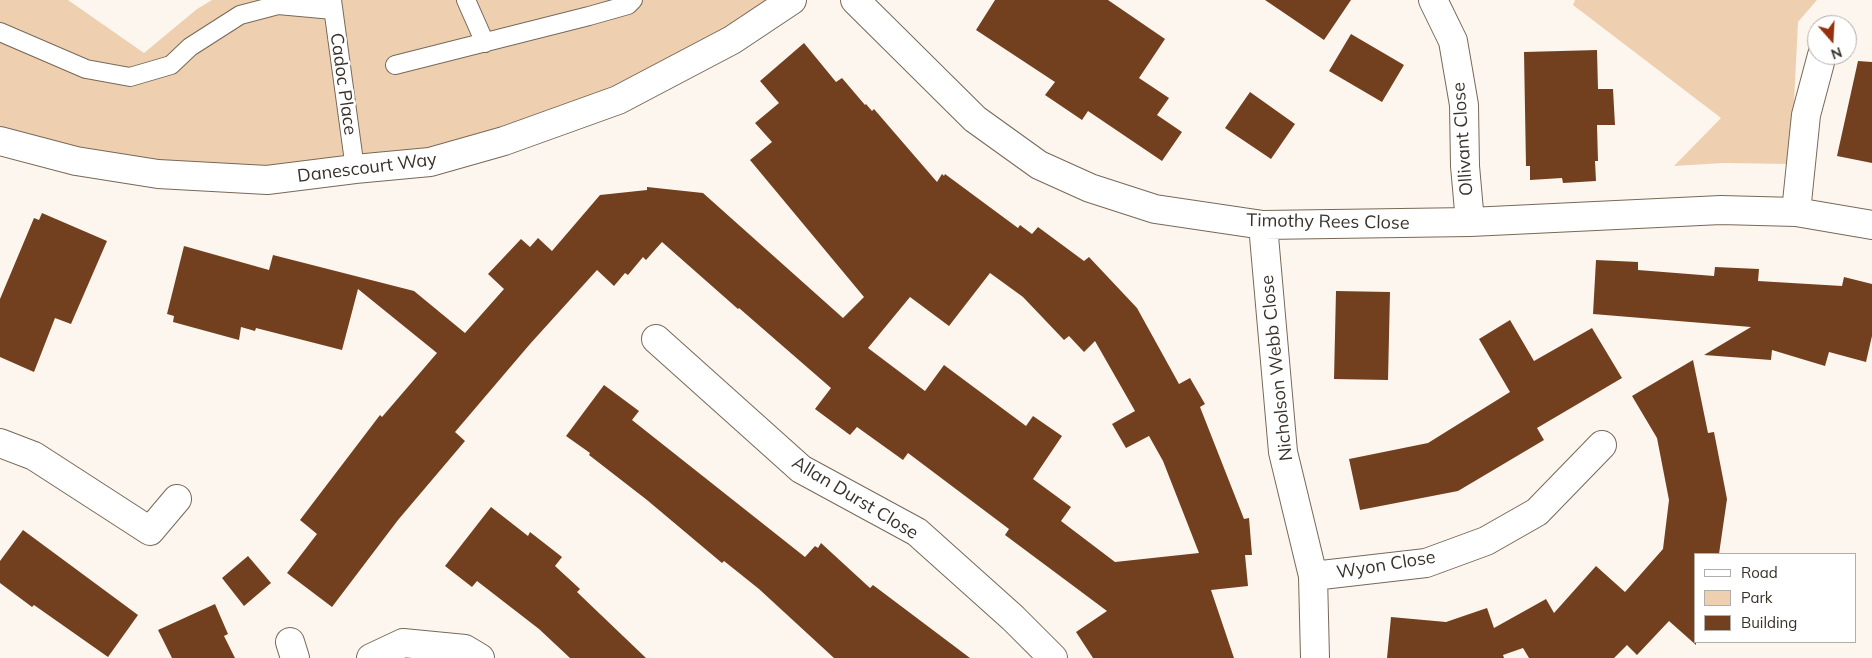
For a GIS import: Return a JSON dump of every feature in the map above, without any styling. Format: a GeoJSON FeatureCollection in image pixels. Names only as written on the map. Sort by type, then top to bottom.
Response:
{"type":"FeatureCollection","features":[{"type":"Feature","properties":{"kind":"street","name":"Danescourt Way"},"geometry":{"type":"LineString","coordinates":[[0,141],[76,161],[158,174],[268,180],[430,162],[504,141],[618,100],[732,40],[792,0]]}},
{"type":"Feature","properties":{"kind":"street","name":"Timothy Rees Close"},"geometry":{"type":"LineString","coordinates":[[855,0],[975,120],[1039,165],[1090,188],[1155,208],[1263,225],[1470,222],[1721,210],[1796,212],[1872,225]]}},
{"type":"Feature","properties":{"kind":"street","name":"Ollivant Close"},"geometry":{"type":"LineString","coordinates":[[1433,0],[1453,41],[1464,105],[1465,166],[1470,222]]}},
{"type":"Feature","properties":{"kind":"street"},"geometry":{"type":"LineString","coordinates":[[1796,212],[1806,115],[1819,65]]}},
{"type":"Feature","properties":{"kind":"street","name":"Nicholson Webb Close"},"geometry":{"type":"LineString","coordinates":[[1263,225],[1283,452],[1313,576],[1315,658]]}},
{"type":"Feature","properties":{"kind":"street","name":"Allan Durst Close"},"geometry":{"type":"LineString","coordinates":[[656,339],[801,469],[917,532],[1013,618],[1053,658]]}},
{"type":"Feature","properties":{"kind":"street"},"geometry":{"type":"LineString","coordinates":[[0,444],[34,456],[150,532],[177,499]]}},
{"type":"Feature","properties":{"kind":"street","name":"Wyon Close"},"geometry":{"type":"LineString","coordinates":[[1313,576],[1426,562],[1486,542],[1537,512],[1602,445]]}},
{"type":"Feature","properties":{"kind":"street"},"geometry":{"type":"LineString","coordinates":[[371,658],[403,643],[465,648],[480,658]]}},
{"type":"Feature","properties":{"kind":"lane"},"geometry":{"type":"LineString","coordinates":[[466,0],[485,43]]}},
{"type":"Feature","properties":{"kind":"lane"},"geometry":{"type":"LineString","coordinates":[[395,65],[485,43],[628,2]]}},
{"type":"Feature","properties":{"kind":"lane"},"geometry":{"type":"LineString","coordinates":[[0,32],[86,69],[130,77],[171,65],[190,47],[240,15],[278,5],[333,5]]}},
{"type":"Feature","properties":{"kind":"lane","name":"Cadoc Place"},"geometry":{"type":"LineString","coordinates":[[333,5],[355,169]]}},
{"type":"Feature","properties":{"kind":"green space"},"geometry":{"type":"Polygon","coordinates":[[[0,0],[68,0],[144,53],[197,9],[212,0],[792,0],[504,141],[267,180],[0,141],[0,0]]]}},
{"type":"Feature","properties":{"kind":"green space"},"geometry":{"type":"Polygon","coordinates":[[[1575,0],[1817,0],[1798,22],[1791,164],[1723,163],[1674,166],[1721,118],[1573,5],[1575,0]]]}},
{"type":"Feature","properties":{"kind":"building"},"geometry":{"type":"Polygon","coordinates":[[[995,0],[1108,0],[1165,39],[1139,78],[1169,98],[1157,115],[1182,132],[1162,161],[1088,111],[1082,120],[1045,95],[1055,82],[976,30],[995,0]]]}},
{"type":"Feature","properties":{"kind":"building"},"geometry":{"type":"Polygon","coordinates":[[[1265,0],[1351,0],[1324,40],[1265,0]]]}},
{"type":"Feature","properties":{"kind":"building"},"geometry":{"type":"Polygon","coordinates":[[[1351,34],[1404,65],[1382,102],[1329,71],[1351,34]]]}},
{"type":"Feature","properties":{"kind":"building"},"geometry":{"type":"Polygon","coordinates":[[[804,43],[836,82],[842,78],[865,105],[872,111],[874,109],[937,182],[942,174],[944,176],[945,174],[1018,228],[1020,225],[1032,234],[1038,227],[1084,261],[1089,257],[1137,308],[1179,384],[1190,378],[1205,404],[1200,407],[1244,519],[1249,518],[1252,555],[1245,555],[1248,586],[1211,590],[1234,658],[1093,658],[1076,632],[1107,611],[1005,535],[1009,529],[908,453],[903,460],[857,427],[850,435],[815,409],[831,388],[662,242],[646,260],[643,257],[628,275],[625,273],[614,286],[597,270],[530,344],[455,432],[465,441],[398,520],[332,607],[287,573],[317,534],[300,520],[380,415],[382,417],[437,353],[358,289],[342,350],[256,328],[255,331],[241,327],[239,340],[173,322],[174,316],[167,314],[184,246],[269,270],[273,255],[414,291],[465,333],[504,289],[488,274],[521,239],[530,247],[538,238],[552,251],[600,195],[647,190],[647,187],[703,193],[843,318],[864,297],[750,160],[772,142],[755,123],[779,103],[760,81],[804,43]],[[990,273],[949,326],[910,297],[868,348],[925,391],[944,365],[1026,426],[1033,416],[1062,436],[1033,479],[1071,507],[1061,521],[1115,562],[1199,553],[1163,461],[1149,436],[1126,448],[1112,424],[1135,411],[1095,341],[1084,352],[1069,336],[1064,340],[1023,297],[990,273]]]}},
{"type":"Feature","properties":{"kind":"building"},"geometry":{"type":"Polygon","coordinates":[[[1597,50],[1598,89],[1613,89],[1615,125],[1597,125],[1598,161],[1595,161],[1596,181],[1563,183],[1562,178],[1530,180],[1530,166],[1526,166],[1524,52],[1597,50]]]}},
{"type":"Feature","properties":{"kind":"building"},"geometry":{"type":"Polygon","coordinates":[[[1858,61],[1872,62],[1872,163],[1837,156],[1858,61]]]}},
{"type":"Feature","properties":{"kind":"building"},"geometry":{"type":"Polygon","coordinates":[[[1250,92],[1295,124],[1271,159],[1225,128],[1250,92]]]}},
{"type":"Feature","properties":{"kind":"building"},"geometry":{"type":"Polygon","coordinates":[[[42,213],[107,241],[71,324],[55,318],[34,372],[0,357],[0,299],[34,218],[39,220],[42,213]]]}},
{"type":"Feature","properties":{"kind":"building"},"geometry":{"type":"Polygon","coordinates":[[[1596,260],[1638,262],[1638,270],[1714,276],[1715,267],[1759,269],[1758,281],[1842,286],[1844,277],[1872,284],[1872,336],[1866,362],[1829,352],[1825,366],[1772,350],[1771,360],[1704,355],[1751,327],[1593,314],[1596,260]]]}},
{"type":"Feature","properties":{"kind":"building"},"geometry":{"type":"Polygon","coordinates":[[[1336,291],[1390,292],[1388,380],[1334,379],[1336,291]]]}},
{"type":"Feature","properties":{"kind":"building"},"geometry":{"type":"Polygon","coordinates":[[[1510,320],[1534,361],[1592,328],[1622,378],[1537,428],[1544,440],[1458,491],[1360,510],[1349,459],[1428,443],[1510,392],[1479,339],[1510,320]]]}},
{"type":"Feature","properties":{"kind":"building"},"geometry":{"type":"Polygon","coordinates":[[[1693,360],[1708,433],[1714,432],[1727,499],[1719,553],[1694,553],[1694,643],[1696,645],[1669,621],[1637,655],[1627,645],[1614,658],[1529,658],[1523,648],[1503,655],[1504,658],[1387,658],[1391,617],[1446,622],[1487,608],[1494,628],[1546,599],[1554,613],[1596,566],[1625,592],[1663,549],[1669,500],[1657,438],[1632,396],[1693,360]]]}},
{"type":"Feature","properties":{"kind":"building"},"geometry":{"type":"Polygon","coordinates":[[[604,385],[639,411],[632,420],[805,557],[815,546],[818,548],[821,543],[870,588],[873,585],[970,658],[834,658],[759,589],[724,561],[722,563],[647,500],[589,455],[590,453],[566,436],[604,385]]]}},
{"type":"Feature","properties":{"kind":"building"},"geometry":{"type":"Polygon","coordinates":[[[491,507],[528,536],[530,532],[562,557],[555,566],[580,589],[577,592],[646,658],[570,658],[539,629],[477,581],[472,587],[445,566],[491,507]]]}},
{"type":"Feature","properties":{"kind":"building"},"geometry":{"type":"Polygon","coordinates":[[[23,530],[138,615],[108,657],[34,605],[32,607],[0,583],[0,561],[23,530]]]}},
{"type":"Feature","properties":{"kind":"building"},"geometry":{"type":"Polygon","coordinates":[[[248,556],[271,583],[244,606],[222,578],[248,556]]]}},
{"type":"Feature","properties":{"kind":"building"},"geometry":{"type":"Polygon","coordinates":[[[215,604],[228,634],[224,636],[235,658],[172,658],[158,630],[215,604]]]}}]}
